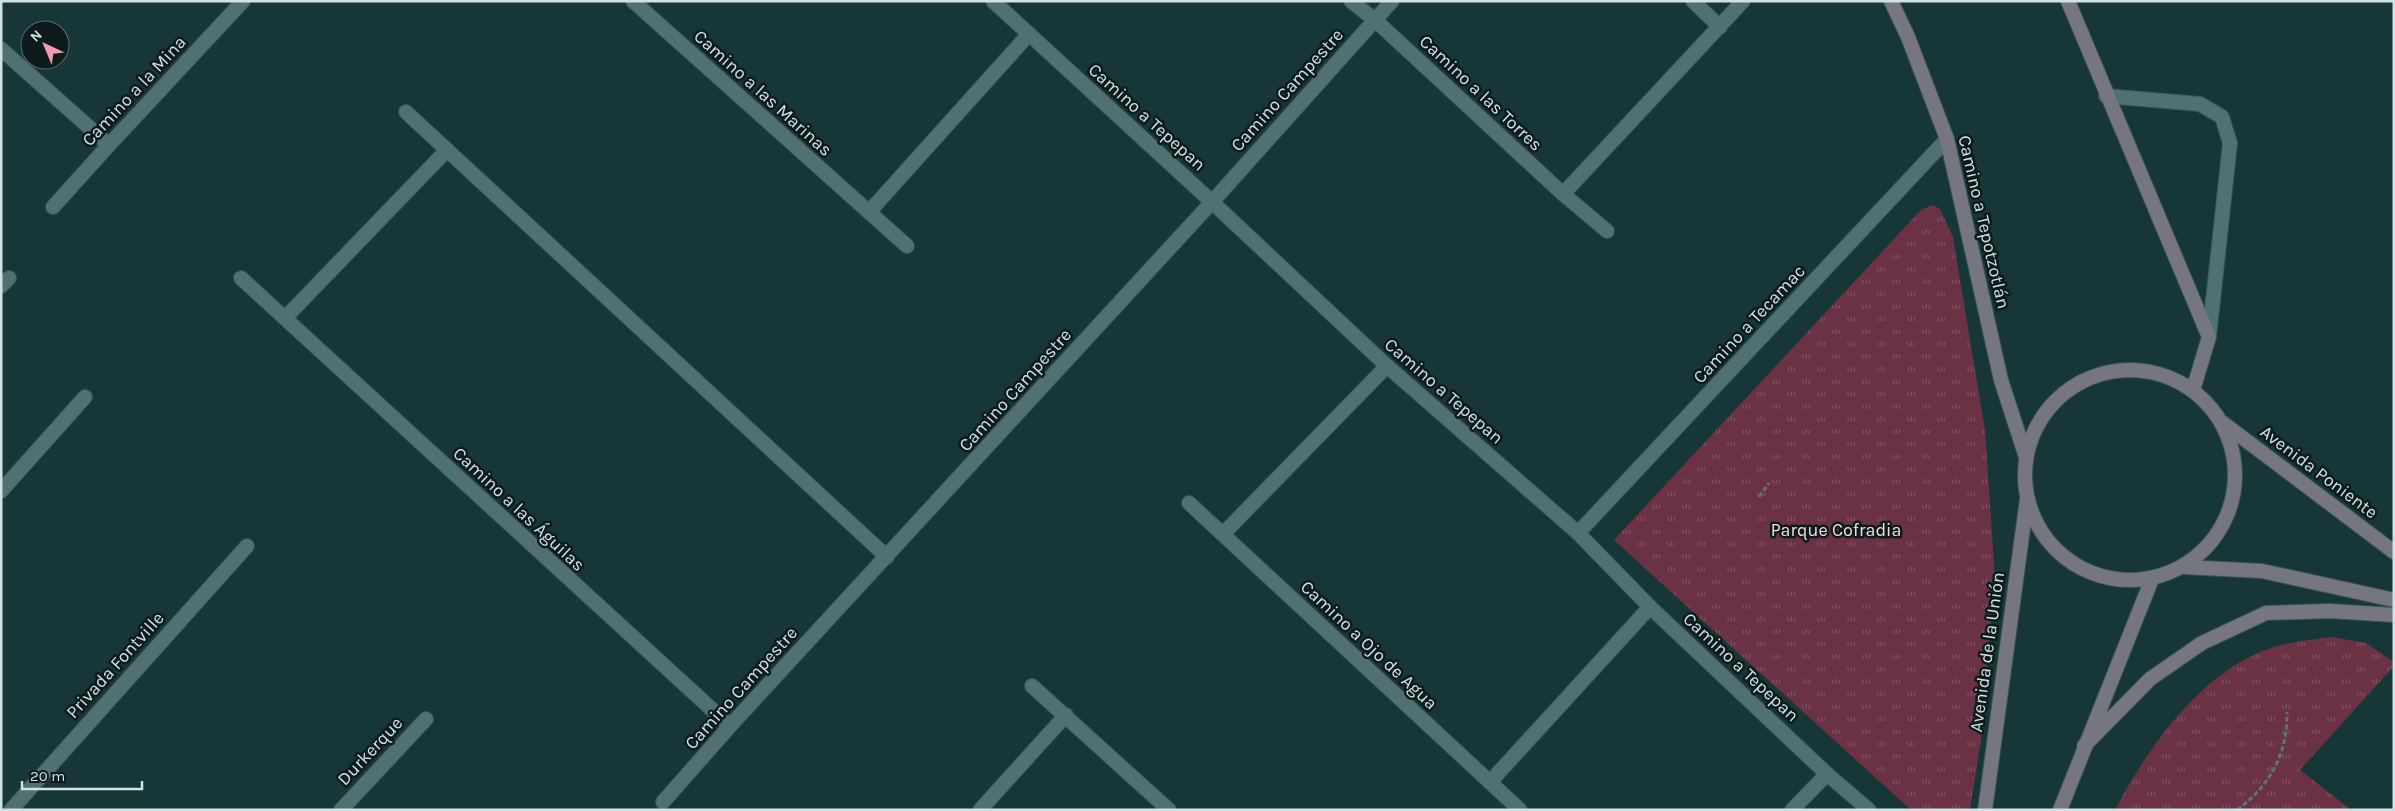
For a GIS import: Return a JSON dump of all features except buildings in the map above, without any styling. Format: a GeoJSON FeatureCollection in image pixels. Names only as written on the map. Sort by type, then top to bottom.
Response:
{"type":"FeatureCollection","features":[{"type":"Feature","properties":{"kind":"main road","name":"Camino a Tepotzotlán"},"geometry":{"type":"LineString","coordinates":[[1891,1],[1908,37],[1947,139],[2001,380],[2026,457]]}},
{"type":"Feature","properties":{"kind":"main road"},"geometry":{"type":"LineString","coordinates":[[2068,1],[2106,96],[2209,337],[2193,390]]}},
{"type":"Feature","properties":{"kind":"main road"},"geometry":{"type":"LineString","coordinates":[[2126,370],[2161,374],[2193,390],[2209,404],[2222,422],[2234,453],[2236,485],[2227,518],[2209,546],[2184,567],[2152,579],[2120,581],[2088,573],[2059,555],[2039,529],[2027,498],[2024,478],[2026,457],[2038,424],[2061,396],[2091,377],[2126,370]]}},
{"type":"Feature","properties":{"kind":"main road","name":"Avenida Poniente"},"geometry":{"type":"LineString","coordinates":[[2222,422],[2394,552]]}},
{"type":"Feature","properties":{"kind":"main road","name":"Avenida de la Unión"},"geometry":{"type":"LineString","coordinates":[[1984,810],[2027,498]]}},
{"type":"Feature","properties":{"kind":"main road"},"geometry":{"type":"LineString","coordinates":[[2184,567],[2262,571],[2394,600]]}},
{"type":"Feature","properties":{"kind":"main road"},"geometry":{"type":"LineString","coordinates":[[2060,810],[2152,579]]}},
{"type":"Feature","properties":{"kind":"main road"},"geometry":{"type":"LineString","coordinates":[[2084,746],[2150,679],[2202,643],[2266,612],[2330,611],[2394,615]]}},
{"type":"Feature","properties":{"kind":"street","name":"Camino a la Mina"},"geometry":{"type":"LineString","coordinates":[[54,207],[243,1]]}},
{"type":"Feature","properties":{"kind":"street","name":"Camino a las Marinas"},"geometry":{"type":"LineString","coordinates":[[633,1],[906,246]]}},
{"type":"Feature","properties":{"kind":"street","name":"Camino a Tepepan"},"geometry":{"type":"LineString","coordinates":[[993,1],[1387,366],[1578,533],[1650,608],[1827,774],[1869,810]]}},
{"type":"Feature","properties":{"kind":"street","name":"Camino a las Torres"},"geometry":{"type":"LineString","coordinates":[[1351,1],[1375,20],[1562,194],[1607,231]]}},
{"type":"Feature","properties":{"kind":"street","name":"Camino Campestre"},"geometry":{"type":"LineString","coordinates":[[663,802],[730,726],[1212,202],[1392,1]]}},
{"type":"Feature","properties":{"kind":"street"},"geometry":{"type":"LineString","coordinates":[[1693,1],[1720,27]]}},
{"type":"Feature","properties":{"kind":"street"},"geometry":{"type":"LineString","coordinates":[[1562,194],[1743,1]]}},
{"type":"Feature","properties":{"kind":"street"},"geometry":{"type":"LineString","coordinates":[[869,212],[1029,34]]}},
{"type":"Feature","properties":{"kind":"street"},"geometry":{"type":"LineString","coordinates":[[1,49],[109,145]]}},
{"type":"Feature","properties":{"kind":"street"},"geometry":{"type":"LineString","coordinates":[[2106,96],[2200,104],[2222,117],[2230,143],[2209,337]]}},
{"type":"Feature","properties":{"kind":"street"},"geometry":{"type":"LineString","coordinates":[[406,112],[887,557]]}},
{"type":"Feature","properties":{"kind":"street","name":"Camino a Tecamac"},"geometry":{"type":"LineString","coordinates":[[1578,533],[1947,139]]}},
{"type":"Feature","properties":{"kind":"street"},"geometry":{"type":"LineString","coordinates":[[284,318],[448,150]]}},
{"type":"Feature","properties":{"kind":"street","name":"Camino a las Águilas"},"geometry":{"type":"LineString","coordinates":[[241,278],[730,726]]}},
{"type":"Feature","properties":{"kind":"street"},"geometry":{"type":"LineString","coordinates":[[1223,534],[1387,366]]}},
{"type":"Feature","properties":{"kind":"street"},"geometry":{"type":"LineString","coordinates":[[1,491],[86,397]]}},
{"type":"Feature","properties":{"kind":"street","name":"Camino a Ojo de Agua"},"geometry":{"type":"LineString","coordinates":[[1189,503],[1520,810]]}},
{"type":"Feature","properties":{"kind":"street","name":"Privada Fontville"},"geometry":{"type":"LineString","coordinates":[[11,810],[247,546]]}},
{"type":"Feature","properties":{"kind":"street"},"geometry":{"type":"LineString","coordinates":[[1490,782],[1650,608]]}},
{"type":"Feature","properties":{"kind":"street"},"geometry":{"type":"LineString","coordinates":[[1032,686],[1169,810]]}},
{"type":"Feature","properties":{"kind":"street"},"geometry":{"type":"LineString","coordinates":[[980,810],[1066,715]]}},
{"type":"Feature","properties":{"kind":"street","name":"Durkerque"},"geometry":{"type":"LineString","coordinates":[[341,810],[426,718]]}},
{"type":"Feature","properties":{"kind":"street"},"geometry":{"type":"LineString","coordinates":[[1792,810],[1827,774]]}},
{"type":"Feature","properties":{"kind":"path"},"geometry":{"type":"LineString","coordinates":[[1759,498],[1769,483]]}},
{"type":"Feature","properties":{"kind":"path"},"geometry":{"type":"LineString","coordinates":[[2237,810],[2266,783],[2275,768],[2284,742],[2287,712]]}},
{"type":"Feature","properties":{"kind":"green space","name":"Parque Cofradia"},"geometry":{"type":"Polygon","coordinates":[[[1933,205],[1940,209],[1953,237],[1985,430],[1995,578],[1981,740],[1970,810],[1911,810],[1614,540],[1921,210],[1933,205]]]}},
{"type":"Feature","properties":{"kind":"green space"},"geometry":{"type":"Polygon","coordinates":[[[2332,637],[2366,643],[2394,662],[2394,666],[2300,770],[2351,810],[2115,810],[2143,762],[2178,716],[2198,694],[2220,676],[2243,660],[2268,649],[2291,643],[2332,637]]]}}]}
